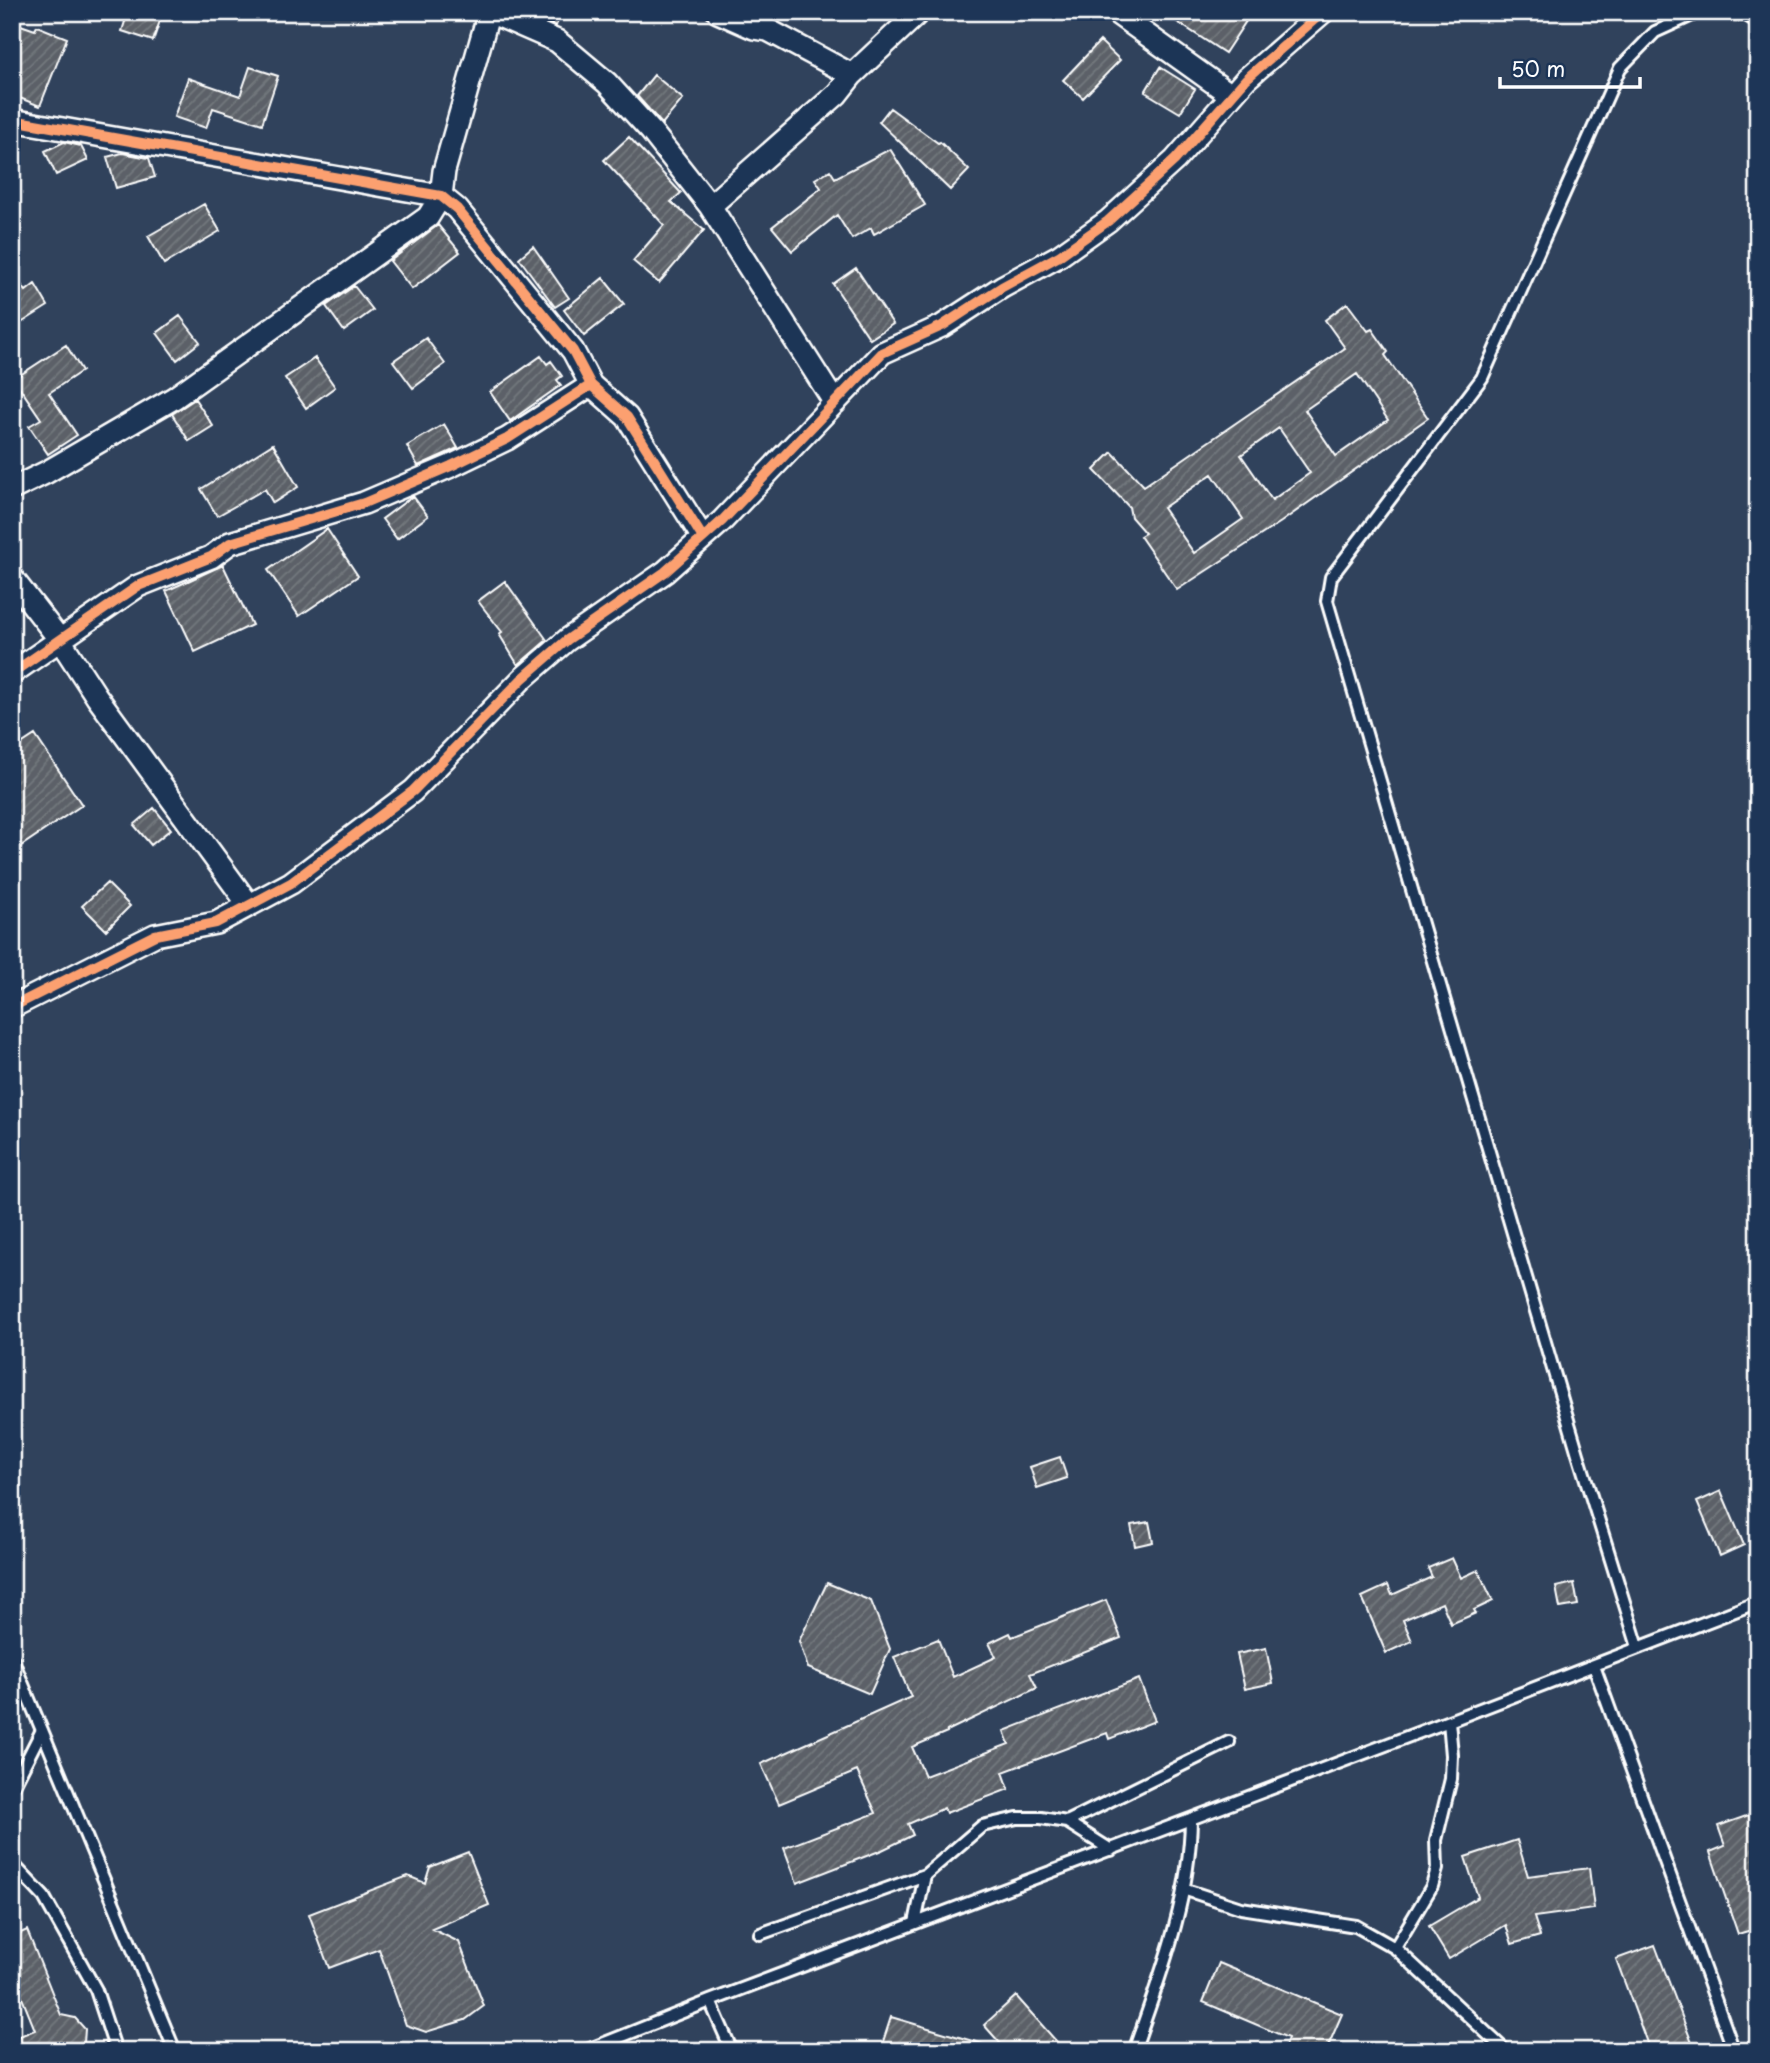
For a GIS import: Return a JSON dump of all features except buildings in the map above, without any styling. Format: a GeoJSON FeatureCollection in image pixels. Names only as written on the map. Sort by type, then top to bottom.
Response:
{"type":"FeatureCollection","features":[{"type":"Feature","properties":{"kind":"street"},"geometry":{"type":"LineString","coordinates":[[12,489],[47,472],[174,398],[428,217],[441,196],[444,171],[490,12],[557,41],[607,83],[651,131],[710,206],[835,403]]}},
{"type":"Feature","properties":{"kind":"street"},"geometry":{"type":"LineString","coordinates":[[718,12],[754,28],[768,30],[852,75]]}},
{"type":"Feature","properties":{"kind":"street"},"geometry":{"type":"LineString","coordinates":[[710,206],[837,94],[852,75],[919,12]]}},
{"type":"Feature","properties":{"kind":"street"},"geometry":{"type":"LineString","coordinates":[[1115,12],[1231,95]]}},
{"type":"Feature","properties":{"kind":"street"},"geometry":{"type":"LineString","coordinates":[[12,1007],[155,935],[216,923],[291,883],[413,791],[522,679],[567,640],[665,572],[703,538],[882,353],[942,326],[1002,287],[1059,256],[1108,221],[1175,160],[1246,79],[1323,12]]}},
{"type":"Feature","properties":{"kind":"street"},"geometry":{"type":"LineString","coordinates":[[12,120],[441,196],[457,209],[573,351],[591,385],[627,416],[703,538]]}},
{"type":"Feature","properties":{"kind":"street"},"geometry":{"type":"LineString","coordinates":[[12,673],[138,586],[211,557],[230,543],[364,503],[451,466],[507,439],[591,385]]}},
{"type":"Feature","properties":{"kind":"street"},"geometry":{"type":"LineString","coordinates":[[12,578],[60,640],[97,697],[249,905]]}},
{"type":"Feature","properties":{"kind":"lane"},"geometry":{"type":"LineString","coordinates":[[1639,1647],[1578,1454],[1327,601],[1331,576],[1482,378],[1620,68],[1654,32],[1699,12]]}},
{"type":"Feature","properties":{"kind":"lane"},"geometry":{"type":"LineString","coordinates":[[1726,12],[1746,15],[1758,22]]}},
{"type":"Feature","properties":{"kind":"lane"},"geometry":{"type":"LineString","coordinates":[[585,2051],[1758,1602]]}},
{"type":"Feature","properties":{"kind":"lane"},"geometry":{"type":"LineString","coordinates":[[12,1658],[175,2051]]}},
{"type":"Feature","properties":{"kind":"lane"},"geometry":{"type":"LineString","coordinates":[[1594,1666],[1734,2051]]}},
{"type":"Feature","properties":{"kind":"lane"},"geometry":{"type":"LineString","coordinates":[[1395,1948],[1432,1886],[1437,1869],[1436,1840],[1451,1779],[1449,1721]]}},
{"type":"Feature","properties":{"kind":"lane"},"geometry":{"type":"LineString","coordinates":[[12,1789],[42,1730]]}},
{"type":"Feature","properties":{"kind":"lane"},"geometry":{"type":"LineString","coordinates":[[1067,1822],[1229,1742]]}},
{"type":"Feature","properties":{"kind":"lane"},"geometry":{"type":"LineString","coordinates":[[760,1934],[925,1875],[982,1826],[1017,1818],[1067,1822],[1111,1850]]}},
{"type":"Feature","properties":{"kind":"lane"},"geometry":{"type":"LineString","coordinates":[[1133,2051],[1170,1947],[1191,1848],[1191,1819]]}},
{"type":"Feature","properties":{"kind":"lane"},"geometry":{"type":"LineString","coordinates":[[12,1863],[44,1897],[96,1990],[116,2051]]}},
{"type":"Feature","properties":{"kind":"lane"},"geometry":{"type":"LineString","coordinates":[[915,1923],[925,1875]]}},
{"type":"Feature","properties":{"kind":"lane"},"geometry":{"type":"LineString","coordinates":[[1183,1889],[1241,1908],[1356,1926],[1395,1948],[1506,2051]]}},
{"type":"Feature","properties":{"kind":"lane"},"geometry":{"type":"LineString","coordinates":[[710,2001],[732,2051]]}},
{"type":"Feature","properties":{"kind":"cycle path"},"geometry":{"type":"LineString","coordinates":[[12,1007],[155,935],[216,923],[291,883],[413,791],[522,679],[567,640],[665,572],[722,521],[882,353],[942,326],[1002,287],[1059,256],[1108,221],[1175,160],[1246,79],[1323,12]]}},
{"type":"Feature","properties":{"kind":"cycle path"},"geometry":{"type":"LineString","coordinates":[[12,120],[441,196],[457,209],[573,351],[591,385],[627,417],[703,538]]}},
{"type":"Feature","properties":{"kind":"cycle path"},"geometry":{"type":"LineString","coordinates":[[12,673],[138,586],[211,557],[230,543],[364,503],[451,466],[507,439],[591,385]]}}]}
